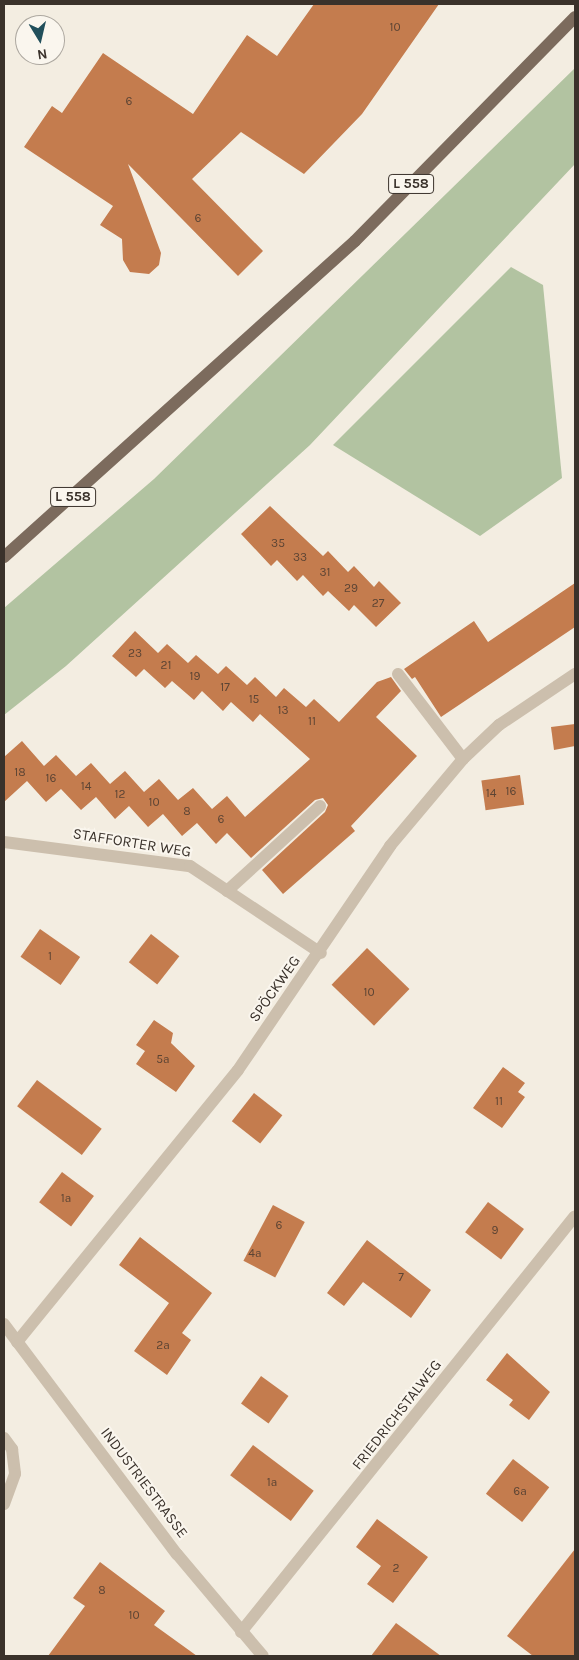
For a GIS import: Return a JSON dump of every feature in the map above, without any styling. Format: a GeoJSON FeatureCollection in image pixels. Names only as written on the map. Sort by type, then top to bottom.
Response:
{"type":"FeatureCollection","features":[{"type":"Feature","properties":{"kind":"main road","name":"L 558"},"geometry":{"type":"LineString","coordinates":[[4,557],[355,241],[575,17]]}},
{"type":"Feature","properties":{"kind":"street"},"geometry":{"type":"LineString","coordinates":[[398,674],[463,759]]}},
{"type":"Feature","properties":{"kind":"street","name":"SPÖCKWEG"},"geometry":{"type":"LineString","coordinates":[[17,1342],[238,1070],[321,953],[390,846],[463,759],[499,725],[575,674]]}},
{"type":"Feature","properties":{"kind":"street"},"geometry":{"type":"LineString","coordinates":[[227,891],[320,806]]}},
{"type":"Feature","properties":{"kind":"street","name":"STAFFORTER WEG"},"geometry":{"type":"LineString","coordinates":[[4,842],[190,866],[321,953]]}},
{"type":"Feature","properties":{"kind":"street","name":"FRIEDRICHSTALWEG"},"geometry":{"type":"LineString","coordinates":[[241,1632],[575,1216]]}},
{"type":"Feature","properties":{"kind":"street","name":"INDUSTRIESTRASSE"},"geometry":{"type":"LineString","coordinates":[[4,1324],[241,1632],[263,1656]]}},
{"type":"Feature","properties":{"kind":"street"},"geometry":{"type":"LineString","coordinates":[[4,1438],[12,1449],[15,1474],[4,1504]]}},
{"type":"Feature","properties":{"kind":"green space"},"geometry":{"type":"Polygon","coordinates":[[[575,68],[575,164],[310,445],[66,666],[4,715],[4,608],[154,479],[575,68]]]}},
{"type":"Feature","properties":{"kind":"green space"},"geometry":{"type":"Polygon","coordinates":[[[511,267],[543,285],[562,478],[480,536],[333,445],[511,267]]]}},
{"type":"Feature","properties":{"kind":"building"},"geometry":{"type":"Polygon","coordinates":[[[314,4],[439,4],[362,114],[304,174],[241,132],[192,179],[263,251],[238,276],[128,164],[161,253],[159,265],[149,274],[130,272],[123,260],[122,239],[100,225],[113,206],[24,147],[52,106],[62,113],[103,53],[193,114],[247,35],[277,56],[314,4]]]}},
{"type":"Feature","properties":{"kind":"building"},"geometry":{"type":"Polygon","coordinates":[[[270,506],[323,556],[328,551],[348,572],[354,566],[374,587],[379,581],[401,603],[376,627],[354,605],[349,611],[328,591],[323,596],[303,575],[297,581],[277,560],[271,566],[241,534],[270,506]]]}},
{"type":"Feature","properties":{"kind":"building"},"geometry":{"type":"Polygon","coordinates":[[[575,583],[575,627],[441,717],[415,677],[412,679],[404,669],[474,621],[488,642],[575,583]]]}},
{"type":"Feature","properties":{"kind":"building"},"geometry":{"type":"Polygon","coordinates":[[[135,631],[158,653],[167,644],[188,663],[196,655],[218,674],[226,666],[247,685],[255,677],[276,697],[284,688],[306,707],[314,699],[339,722],[377,682],[391,677],[401,691],[376,717],[417,756],[351,826],[355,831],[283,894],[262,870],[325,812],[328,805],[323,798],[315,800],[251,858],[227,833],[216,844],[197,823],[182,836],[163,814],[148,827],[129,806],[115,819],[96,797],[81,810],[61,789],[46,802],[27,781],[4,802],[4,757],[22,741],[44,766],[56,755],[76,776],[68,783],[91,763],[110,784],[125,771],[144,792],[159,779],[178,800],[193,788],[212,809],[227,796],[245,817],[310,759],[260,714],[253,722],[231,702],[223,711],[202,691],[194,700],[172,681],[165,688],[144,669],[136,677],[112,656],[135,631]]]}},
{"type":"Feature","properties":{"kind":"building"},"geometry":{"type":"Polygon","coordinates":[[[575,724],[575,746],[554,750],[551,727],[575,724]]]}},
{"type":"Feature","properties":{"kind":"building"},"geometry":{"type":"Polygon","coordinates":[[[520,775],[524,805],[486,810],[481,780],[520,775]]]}},
{"type":"Feature","properties":{"kind":"building"},"geometry":{"type":"Polygon","coordinates":[[[40,929],[80,957],[61,985],[20,957],[40,929]]]}},
{"type":"Feature","properties":{"kind":"building"},"geometry":{"type":"Polygon","coordinates":[[[151,934],[179,956],[157,985],[129,962],[151,934]]]}},
{"type":"Feature","properties":{"kind":"building"},"geometry":{"type":"Polygon","coordinates":[[[367,948],[409,989],[374,1026],[332,985],[367,948]]]}},
{"type":"Feature","properties":{"kind":"building"},"geometry":{"type":"Polygon","coordinates":[[[154,1020],[173,1033],[171,1043],[195,1066],[176,1092],[136,1064],[145,1051],[136,1045],[154,1020]]]}},
{"type":"Feature","properties":{"kind":"building"},"geometry":{"type":"Polygon","coordinates":[[[503,1067],[525,1083],[518,1092],[525,1097],[502,1128],[473,1108],[503,1067]]]}},
{"type":"Feature","properties":{"kind":"building"},"geometry":{"type":"Polygon","coordinates":[[[37,1080],[102,1129],[82,1155],[17,1106],[37,1080]]]}},
{"type":"Feature","properties":{"kind":"building"},"geometry":{"type":"Polygon","coordinates":[[[254,1093],[282,1115],[260,1144],[232,1121],[254,1093]]]}},
{"type":"Feature","properties":{"kind":"building"},"geometry":{"type":"Polygon","coordinates":[[[62,1172],[94,1196],[71,1226],[39,1202],[62,1172]]]}},
{"type":"Feature","properties":{"kind":"building"},"geometry":{"type":"Polygon","coordinates":[[[488,1202],[524,1229],[501,1259],[465,1232],[488,1202]]]}},
{"type":"Feature","properties":{"kind":"building"},"geometry":{"type":"Polygon","coordinates":[[[273,1205],[305,1222],[275,1278],[243,1261],[273,1205]]]}},
{"type":"Feature","properties":{"kind":"building"},"geometry":{"type":"Polygon","coordinates":[[[140,1237],[212,1293],[182,1333],[191,1340],[167,1375],[134,1351],[169,1303],[119,1265],[140,1237]]]}},
{"type":"Feature","properties":{"kind":"building"},"geometry":{"type":"Polygon","coordinates":[[[367,1240],[431,1290],[411,1318],[363,1282],[344,1306],[327,1293],[367,1240]]]}},
{"type":"Feature","properties":{"kind":"building"},"geometry":{"type":"Polygon","coordinates":[[[507,1353],[550,1392],[529,1420],[509,1405],[513,1400],[486,1380],[507,1353]]]}},
{"type":"Feature","properties":{"kind":"building"},"geometry":{"type":"Polygon","coordinates":[[[261,1376],[289,1396],[269,1423],[241,1404],[261,1376]]]}},
{"type":"Feature","properties":{"kind":"building"},"geometry":{"type":"Polygon","coordinates":[[[253,1445],[314,1491],[291,1521],[230,1475],[253,1445]]]}},
{"type":"Feature","properties":{"kind":"building"},"geometry":{"type":"Polygon","coordinates":[[[513,1459],[549,1487],[522,1522],[486,1494],[513,1459]]]}},
{"type":"Feature","properties":{"kind":"building"},"geometry":{"type":"Polygon","coordinates":[[[377,1519],[428,1557],[393,1603],[367,1584],[381,1566],[356,1547],[377,1519]]]}},
{"type":"Feature","properties":{"kind":"building"},"geometry":{"type":"Polygon","coordinates":[[[575,1549],[575,1656],[533,1656],[507,1636],[575,1549]]]}},
{"type":"Feature","properties":{"kind":"building"},"geometry":{"type":"Polygon","coordinates":[[[100,1562],[165,1611],[154,1625],[197,1656],[48,1656],[85,1606],[73,1598],[100,1562]]]}},
{"type":"Feature","properties":{"kind":"building"},"geometry":{"type":"Polygon","coordinates":[[[396,1623],[441,1656],[371,1656],[396,1623]]]}}]}
